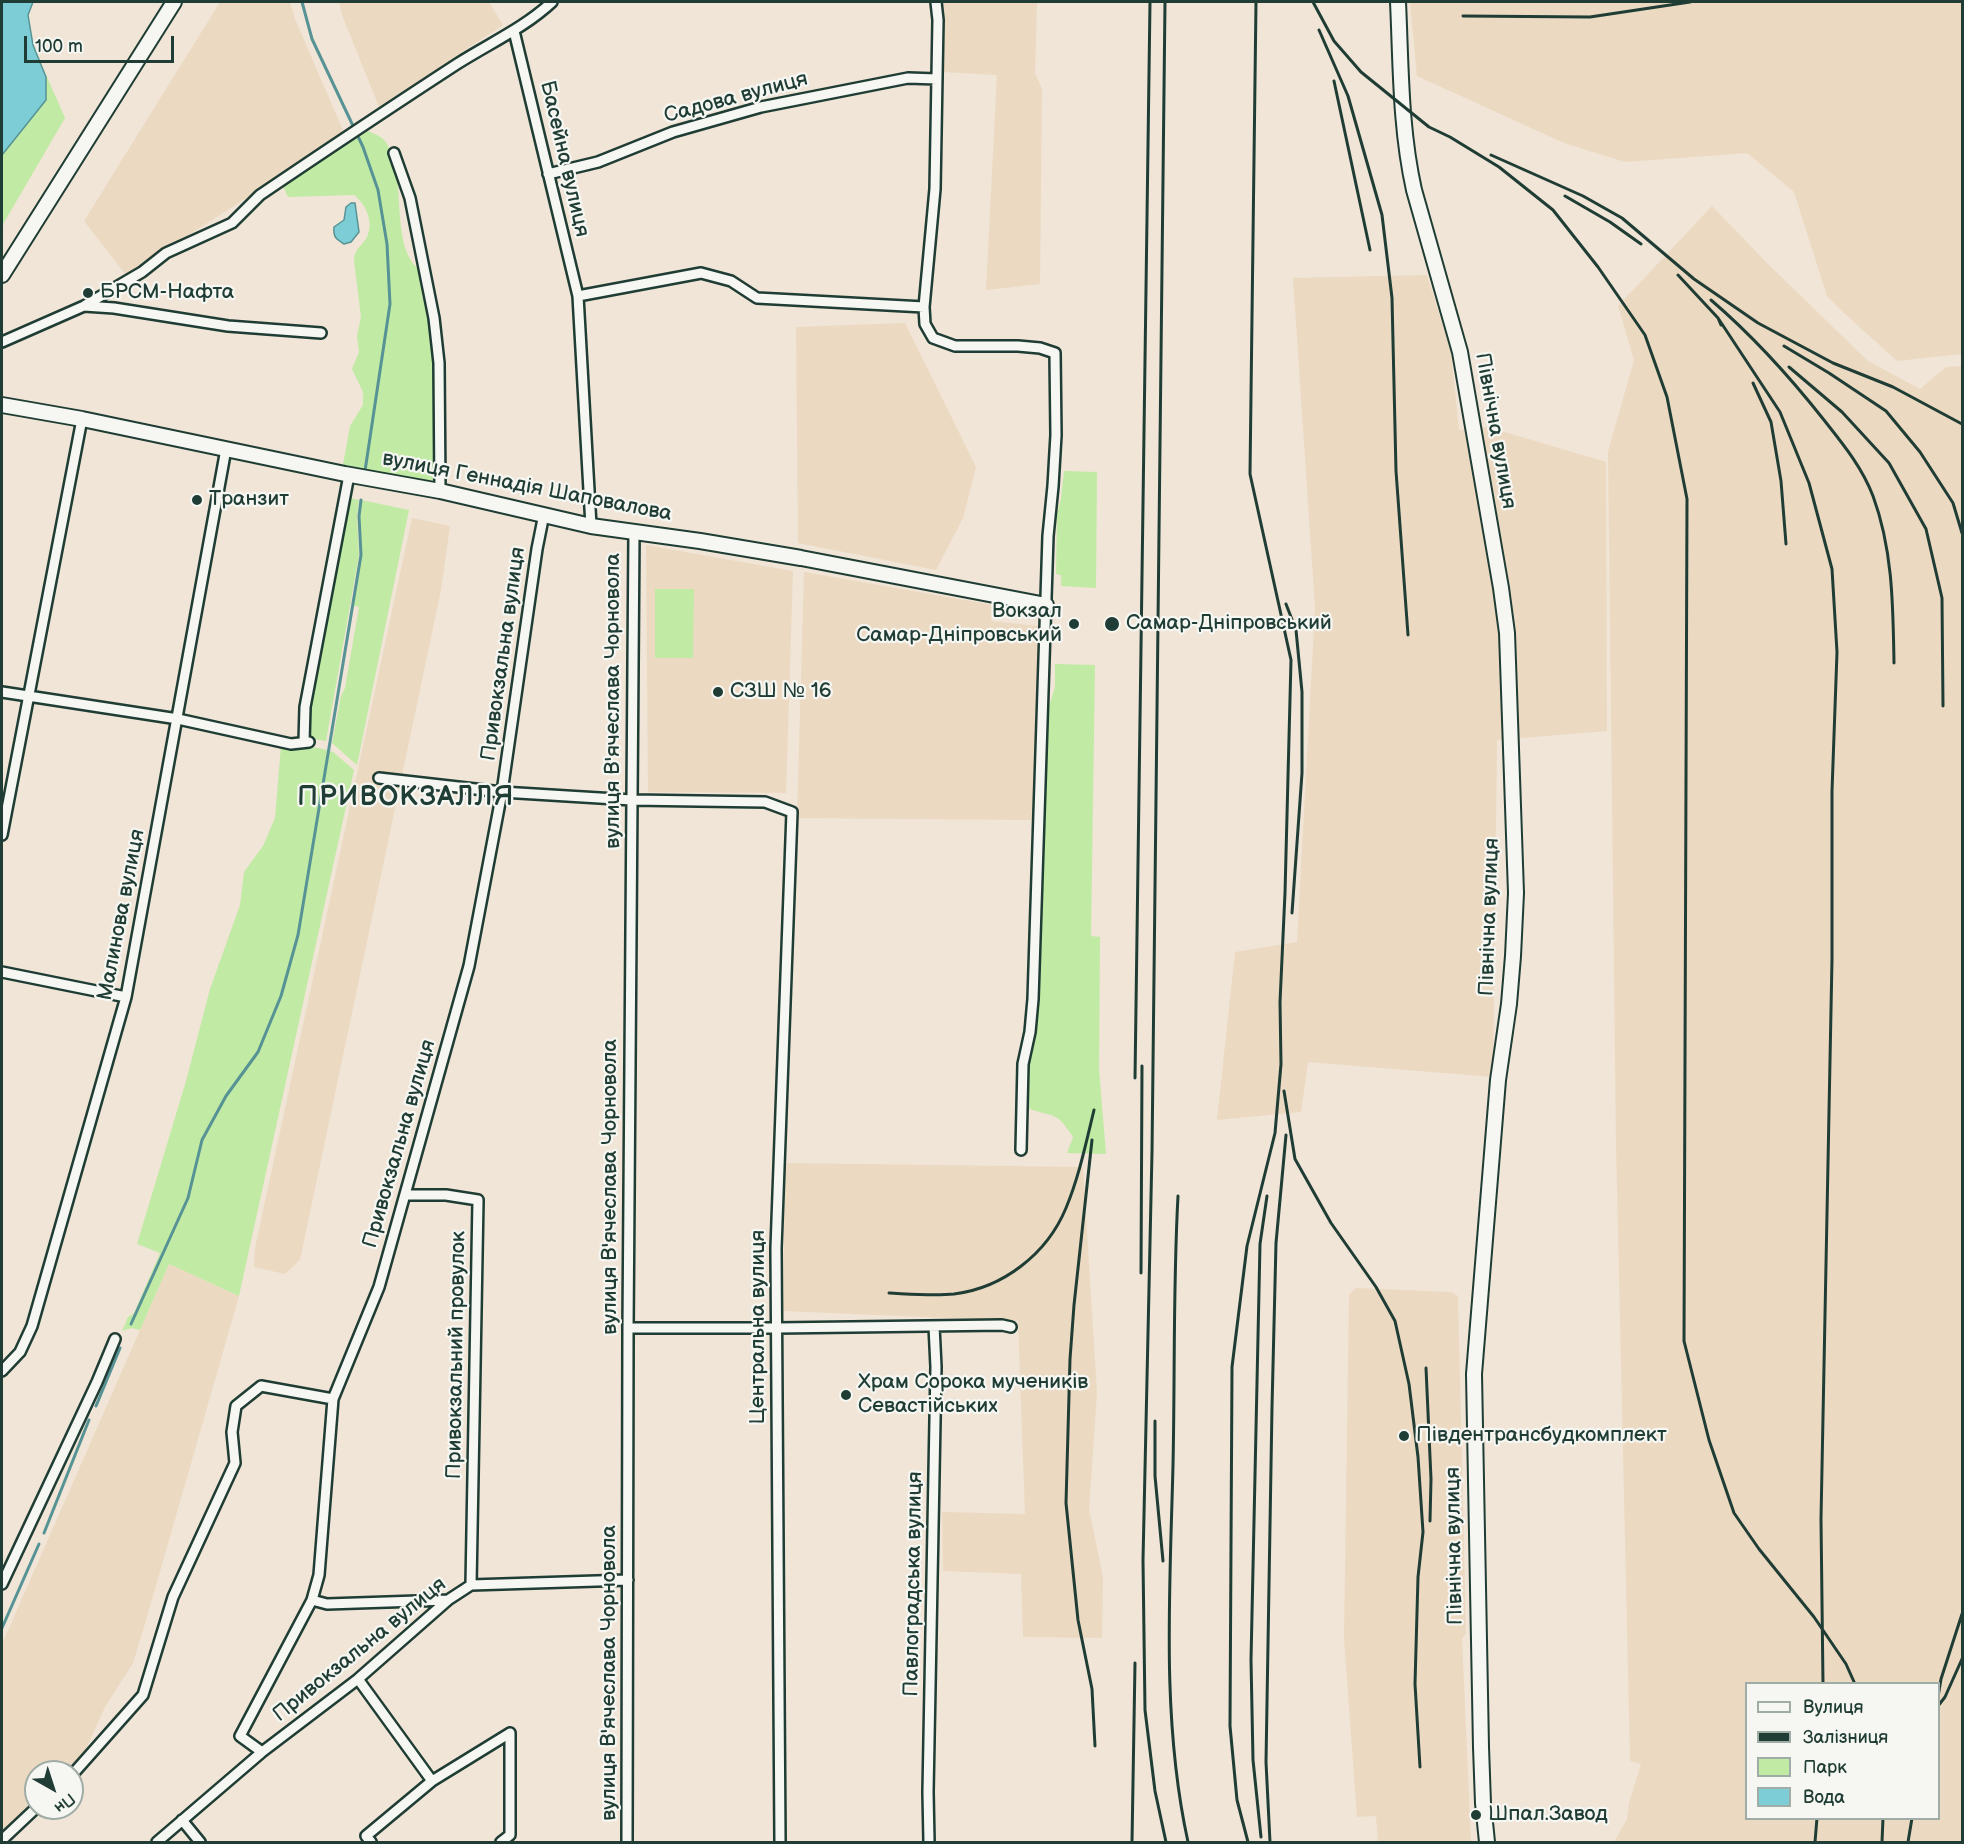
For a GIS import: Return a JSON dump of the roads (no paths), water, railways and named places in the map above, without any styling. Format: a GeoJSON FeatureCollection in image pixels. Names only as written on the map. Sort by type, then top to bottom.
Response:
{"type":"FeatureCollection","features":[{"type":"Feature","properties":{"kind":"street"},"geometry":{"type":"LineString","coordinates":[[2,275],[174,2]]}},
{"type":"Feature","properties":{"kind":"street"},"geometry":{"type":"LineString","coordinates":[[2,342],[84,306],[142,272],[166,253],[231,223],[260,195],[460,63],[514,31],[552,2]]}},
{"type":"Feature","properties":{"kind":"street"},"geometry":{"type":"LineString","coordinates":[[936,2],[935,189],[924,308],[925,324],[933,338],[956,346],[1018,346],[1040,348],[1055,353],[1056,435],[1048,536],[1033,999],[1030,1032],[1023,1064],[1022,1150]]}},
{"type":"Feature","properties":{"kind":"street","name":"Північна вулиця"},"geometry":{"type":"LineString","coordinates":[[1398,2],[1400,93],[1408,163],[1413,190],[1460,352],[1502,588],[1507,633],[1516,893],[1513,956],[1498,1080],[1474,1374],[1480,1747],[1487,1842]]}},
{"type":"Feature","properties":{"kind":"street","name":"Басейна вулиця"},"geometry":{"type":"LineString","coordinates":[[514,31],[578,296],[591,526]]}},
{"type":"Feature","properties":{"kind":"street","name":"Садова вулиця"},"geometry":{"type":"LineString","coordinates":[[548,174],[598,162],[673,132],[760,107],[908,78],[937,79]]}},
{"type":"Feature","properties":{"kind":"street"},"geometry":{"type":"LineString","coordinates":[[394,153],[410,198],[434,318],[439,363],[440,491]]}},
{"type":"Feature","properties":{"kind":"street"},"geometry":{"type":"LineString","coordinates":[[578,296],[701,273],[730,281],[757,298],[924,308]]}},
{"type":"Feature","properties":{"kind":"street"},"geometry":{"type":"LineString","coordinates":[[84,306],[114,308],[228,326],[321,333]]}},
{"type":"Feature","properties":{"kind":"street","name":"вулиця Геннадія Шаповалова"},"geometry":{"type":"LineString","coordinates":[[2,405],[82,419],[347,475],[440,491],[591,526],[801,558],[1046,605]]}},
{"type":"Feature","properties":{"kind":"street"},"geometry":{"type":"LineString","coordinates":[[2,835],[82,419]]}},
{"type":"Feature","properties":{"kind":"street","name":"Малинова вулиця"},"geometry":{"type":"LineString","coordinates":[[2,1371],[20,1352],[32,1326],[126,997],[226,449]]}},
{"type":"Feature","properties":{"kind":"street"},"geometry":{"type":"LineString","coordinates":[[2,692],[178,719],[291,744],[307,742],[305,707],[347,475]]}},
{"type":"Feature","properties":{"kind":"street","name":"Привокзальна вулиця"},"geometry":{"type":"LineString","coordinates":[[262,1752],[240,1736],[312,1600],[319,1575],[333,1399],[379,1287],[468,966],[502,792],[544,514]]}},
{"type":"Feature","properties":{"kind":"street","name":"вулиця В'ячеслава Чорновола"},"geometry":{"type":"LineString","coordinates":[[627,1842],[634,532]]}},
{"type":"Feature","properties":{"kind":"street"},"geometry":{"type":"LineString","coordinates":[[379,778],[502,792],[632,800]]}},
{"type":"Feature","properties":{"kind":"street","name":"Центральна вулиця"},"geometry":{"type":"LineString","coordinates":[[632,800],[765,802],[792,812],[776,1248],[780,1842]]}},
{"type":"Feature","properties":{"kind":"street"},"geometry":{"type":"LineString","coordinates":[[2,972],[126,997]]}},
{"type":"Feature","properties":{"kind":"street","name":"Привокзальний провулок"},"geometry":{"type":"LineString","coordinates":[[405,1195],[446,1195],[478,1200],[471,1585]]}},
{"type":"Feature","properties":{"kind":"street"},"geometry":{"type":"LineString","coordinates":[[628,1328],[1002,1325],[1011,1327]]}},
{"type":"Feature","properties":{"kind":"street","name":"Павлоградська вулиця"},"geometry":{"type":"LineString","coordinates":[[929,1842],[936,1367],[934,1326]]}},
{"type":"Feature","properties":{"kind":"street"},"geometry":{"type":"LineString","coordinates":[[2,1584],[115,1339]]}},
{"type":"Feature","properties":{"kind":"street"},"geometry":{"type":"LineString","coordinates":[[84,1761],[143,1695],[173,1598],[235,1463],[232,1432],[236,1406],[261,1386],[333,1399]]}},
{"type":"Feature","properties":{"kind":"street","name":"Привокзальна вулиця"},"geometry":{"type":"LineString","coordinates":[[157,1842],[262,1752],[357,1679],[448,1600],[471,1585],[628,1580]]}},
{"type":"Feature","properties":{"kind":"street"},"geometry":{"type":"LineString","coordinates":[[312,1600],[327,1604],[448,1600]]}},
{"type":"Feature","properties":{"kind":"street"},"geometry":{"type":"LineString","coordinates":[[357,1679],[432,1780]]}},
{"type":"Feature","properties":{"kind":"street"},"geometry":{"type":"LineString","coordinates":[[371,1842],[366,1836],[432,1780],[510,1733],[510,1835],[501,1842]]}},
{"type":"Feature","properties":{"kind":"street"},"geometry":{"type":"LineString","coordinates":[[2,1840],[24,1819]]}},
{"type":"Feature","properties":{"kind":"street"},"geometry":{"type":"LineString","coordinates":[[182,1820],[200,1842]]}},
{"type":"Feature","properties":{"kind":"water"},"geometry":{"type":"Polygon","coordinates":[[[2,2],[33,2],[28,15],[33,45],[46,77],[46,100],[2,155],[2,2]]]}},
{"type":"Feature","properties":{"kind":"water"},"geometry":{"type":"Polygon","coordinates":[[[355,203],[359,232],[351,242],[344,244],[336,237],[334,227],[344,220],[346,207],[355,203]]]}},
{"type":"Feature","properties":{"kind":"waterway"},"geometry":{"type":"LineString","coordinates":[[302,2],[312,39],[363,147],[378,190],[387,244],[390,304],[365,471]]}},
{"type":"Feature","properties":{"kind":"waterway"},"geometry":{"type":"LineString","coordinates":[[131,1324],[188,1198],[202,1140],[226,1096],[258,1052],[281,996],[298,935],[361,555],[359,516],[361,500]]}},
{"type":"Feature","properties":{"kind":"waterway"},"geometry":{"type":"LineString","coordinates":[[96,1406],[120,1348]]}},
{"type":"Feature","properties":{"kind":"waterway"},"geometry":{"type":"LineString","coordinates":[[44,1533],[89,1420]]}},
{"type":"Feature","properties":{"kind":"waterway"},"geometry":{"type":"LineString","coordinates":[[2,1628],[39,1544]]}},
{"type":"Feature","properties":{"kind":"railway"},"geometry":{"type":"LineString","coordinates":[[1135,1078],[1150,2]]}},
{"type":"Feature","properties":{"kind":"railway"},"geometry":{"type":"LineString","coordinates":[[1165,2],[1152,1152],[1143,1560],[1145,1710],[1155,1791],[1166,1842]]}},
{"type":"Feature","properties":{"kind":"railway"},"geometry":{"type":"LineString","coordinates":[[1248,1842],[1237,1800],[1230,1726],[1232,1367],[1247,1246],[1275,1133],[1281,1064],[1280,1002],[1291,660],[1250,474],[1256,2]]}},
{"type":"Feature","properties":{"kind":"railway"},"geometry":{"type":"LineString","coordinates":[[1313,2],[1334,41],[1361,72],[1429,127],[1499,167],[1553,210],[1598,267],[1645,335],[1667,397],[1687,499],[1684,1341],[1709,1440],[1734,1513],[1759,1549],[1814,1617],[1846,1664],[1854,1682]]}},
{"type":"Feature","properties":{"kind":"railway"},"geometry":{"type":"LineString","coordinates":[[1463,16],[1590,17],[1690,2]]}},
{"type":"Feature","properties":{"kind":"railway"},"geometry":{"type":"LineString","coordinates":[[1319,30],[1348,96],[1382,215],[1392,298],[1396,471],[1408,635]]}},
{"type":"Feature","properties":{"kind":"railway"},"geometry":{"type":"LineString","coordinates":[[1334,81],[1370,250]]}},
{"type":"Feature","properties":{"kind":"railway"},"geometry":{"type":"LineString","coordinates":[[1491,155],[1583,196],[1622,218],[1694,279],[1758,323],[1833,363],[1893,387],[1962,424]]}},
{"type":"Feature","properties":{"kind":"railway"},"geometry":{"type":"LineString","coordinates":[[1565,196],[1610,222],[1641,244]]}},
{"type":"Feature","properties":{"kind":"railway"},"geometry":{"type":"LineString","coordinates":[[1678,275],[1718,318],[1721,325]]}},
{"type":"Feature","properties":{"kind":"railway"},"geometry":{"type":"LineString","coordinates":[[1711,300],[1771,357],[1798,388],[1845,447],[1869,485],[1880,516],[1888,558],[1894,663]]}},
{"type":"Feature","properties":{"kind":"railway"},"geometry":{"type":"LineString","coordinates":[[1718,318],[1780,412],[1809,483],[1832,569],[1837,652],[1832,791],[1832,959],[1821,1519],[1823,1682]]}},
{"type":"Feature","properties":{"kind":"railway"},"geometry":{"type":"LineString","coordinates":[[1784,346],[1886,411],[1920,452],[1953,503],[1962,533]]}},
{"type":"Feature","properties":{"kind":"railway"},"geometry":{"type":"LineString","coordinates":[[1789,367],[1842,412],[1889,463],[1926,529],[1942,598],[1943,706]]}},
{"type":"Feature","properties":{"kind":"railway"},"geometry":{"type":"LineString","coordinates":[[1753,383],[1771,422],[1781,481],[1786,544]]}},
{"type":"Feature","properties":{"kind":"railway"},"geometry":{"type":"LineString","coordinates":[[1286,604],[1296,630],[1302,692],[1302,773],[1292,913]]}},
{"type":"Feature","properties":{"kind":"railway"},"geometry":{"type":"LineString","coordinates":[[1141,1273],[1142,1066]]}},
{"type":"Feature","properties":{"kind":"railway"},"geometry":{"type":"LineString","coordinates":[[1284,1091],[1295,1159],[1331,1223],[1376,1287],[1395,1321],[1409,1384],[1418,1457],[1423,1532],[1418,1577],[1415,1684],[1420,1767]]}},
{"type":"Feature","properties":{"kind":"railway"},"geometry":{"type":"LineString","coordinates":[[889,1293],[938,1295],[972,1290],[1006,1276],[1035,1254],[1058,1225],[1071,1196],[1094,1110]]}},
{"type":"Feature","properties":{"kind":"railway"},"geometry":{"type":"LineString","coordinates":[[1270,1842],[1266,1762],[1272,1407],[1276,1243],[1286,1135]]}},
{"type":"Feature","properties":{"kind":"railway"},"geometry":{"type":"LineString","coordinates":[[1092,1140],[1070,1359],[1066,1503],[1078,1620],[1092,1689],[1095,1746]]}},
{"type":"Feature","properties":{"kind":"railway"},"geometry":{"type":"LineString","coordinates":[[1178,1196],[1169,1654],[1174,1749],[1179,1796],[1188,1842]]}},
{"type":"Feature","properties":{"kind":"railway"},"geometry":{"type":"LineString","coordinates":[[1261,1837],[1253,1760],[1251,1660],[1260,1244],[1267,1196]]}},
{"type":"Feature","properties":{"kind":"railway"},"geometry":{"type":"LineString","coordinates":[[1426,1368],[1431,1479],[1430,1521]]}},
{"type":"Feature","properties":{"kind":"railway"},"geometry":{"type":"LineString","coordinates":[[1155,1421],[1155,1476],[1163,1561]]}},
{"type":"Feature","properties":{"kind":"railway"},"geometry":{"type":"LineString","coordinates":[[1940,1685],[1962,1614]]}},
{"type":"Feature","properties":{"kind":"railway"},"geometry":{"type":"LineString","coordinates":[[1940,1703],[1962,1659]]}},
{"type":"Feature","properties":{"kind":"railway"},"geometry":{"type":"LineString","coordinates":[[1132,1842],[1135,1663]]}},
{"type":"Feature","properties":{"kind":"railway"},"geometry":{"type":"LineString","coordinates":[[1815,1842],[1817,1820]]}},
{"type":"Feature","properties":{"kind":"railway"},"geometry":{"type":"LineString","coordinates":[[1882,1842],[1883,1820]]}},
{"type":"Feature","properties":{"kind":"railway"},"geometry":{"type":"LineString","coordinates":[[1908,1842],[1912,1820]]}},
{"type":"Feature","properties":{"kind":"place","name":"БРСМ-Нафта"},"geometry":{"type":"Point","coordinates":[88,293]}},
{"type":"Feature","properties":{"kind":"place","name":"Транзит"},"geometry":{"type":"Point","coordinates":[197,500]}},
{"type":"Feature","properties":{"kind":"place","name":"Вокзал Самар-Дніпровський"},"geometry":{"type":"Point","coordinates":[1074,624]}},
{"type":"Feature","properties":{"kind":"place","name":"Самар-Дніпровський"},"geometry":{"type":"Point","coordinates":[1112,624]}},
{"type":"Feature","properties":{"kind":"place","name":"СЗШ № 16"},"geometry":{"type":"Point","coordinates":[718,692]}},
{"type":"Feature","properties":{"kind":"place","name":"Храм Сорока мучеників Севастійських"},"geometry":{"type":"Point","coordinates":[846,1395]}},
{"type":"Feature","properties":{"kind":"place","name":"Південтрансбудкомплект"},"geometry":{"type":"Point","coordinates":[1404,1436]}},
{"type":"Feature","properties":{"kind":"place","name":"Шпал.Завод"},"geometry":{"type":"Point","coordinates":[1476,1815]}},
{"type":"Feature","properties":{"kind":"district","name":"ПРИВОКЗАЛЛЯ"},"geometry":{"type":"Point","coordinates":[406,798]}}]}
